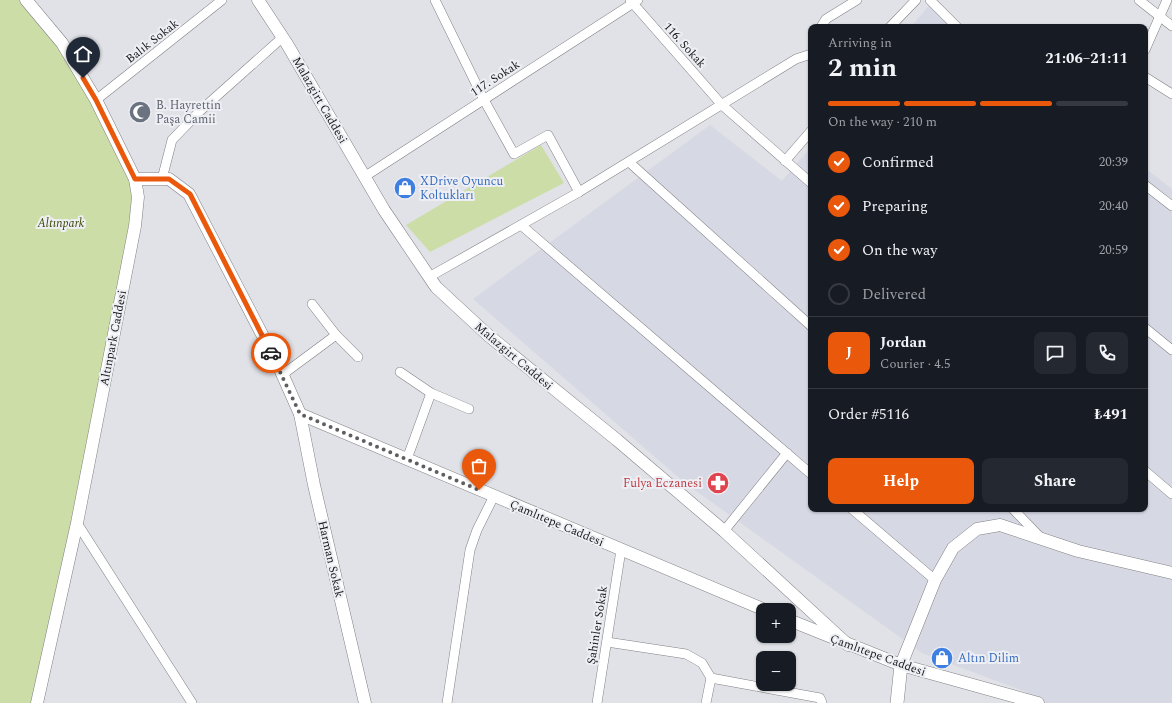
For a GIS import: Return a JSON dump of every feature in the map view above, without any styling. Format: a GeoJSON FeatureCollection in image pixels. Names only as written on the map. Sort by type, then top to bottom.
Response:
{"type":"FeatureCollection","features":[{"type":"Feature","properties":{"kind":"main road"},"geometry":{"type":"LineString","coordinates":[[897,703],[901,665]]}},
{"type":"Feature","properties":{"kind":"street","name":"Altınpark Caddesi"},"geometry":{"type":"LineString","coordinates":[[26,0],[62,43],[96,100],[135,179],[138,197],[135,226],[77,523],[38,703]]}},
{"type":"Feature","properties":{"kind":"street","name":"Balık Sokak"},"geometry":{"type":"LineString","coordinates":[[96,100],[222,0]]}},
{"type":"Feature","properties":{"kind":"street","name":"Malazgirt Caddesi"},"geometry":{"type":"LineString","coordinates":[[258,0],[283,37],[384,210],[436,287],[489,336],[617,440],[724,531],[848,645]]}},
{"type":"Feature","properties":{"kind":"street"},"geometry":{"type":"LineString","coordinates":[[435,0],[484,100],[514,154],[548,135],[579,192]]}},
{"type":"Feature","properties":{"kind":"street"},"geometry":{"type":"LineString","coordinates":[[824,24],[826,19],[857,0]]}},
{"type":"Feature","properties":{"kind":"street"},"geometry":{"type":"LineString","coordinates":[[893,24],[916,0]]}},
{"type":"Feature","properties":{"kind":"street"},"geometry":{"type":"LineString","coordinates":[[930,0],[954,24]]}},
{"type":"Feature","properties":{"kind":"street"},"geometry":{"type":"LineString","coordinates":[[1139,0],[1172,26]]}},
{"type":"Feature","properties":{"kind":"street"},"geometry":{"type":"LineString","coordinates":[[1148,43],[1167,0]]}},
{"type":"Feature","properties":{"kind":"street","name":"117. Sokak"},"geometry":{"type":"LineString","coordinates":[[364,176],[484,100],[634,1]]}},
{"type":"Feature","properties":{"kind":"street","name":"116. Sokak"},"geometry":{"type":"LineString","coordinates":[[634,1],[722,105],[808,180]]}},
{"type":"Feature","properties":{"kind":"street"},"geometry":{"type":"LineString","coordinates":[[162,179],[172,140],[200,111],[283,37]]}},
{"type":"Feature","properties":{"kind":"street"},"geometry":{"type":"LineString","coordinates":[[429,277],[579,192],[796,59],[808,53]]}},
{"type":"Feature","properties":{"kind":"street"},"geometry":{"type":"LineString","coordinates":[[1148,79],[1172,94]]}},
{"type":"Feature","properties":{"kind":"street"},"geometry":{"type":"LineString","coordinates":[[785,161],[808,134]]}},
{"type":"Feature","properties":{"kind":"street"},"geometry":{"type":"LineString","coordinates":[[629,162],[808,323]]}},
{"type":"Feature","properties":{"kind":"street"},"geometry":{"type":"LineString","coordinates":[[135,179],[169,179],[190,194],[282,375],[300,414]]}},
{"type":"Feature","properties":{"kind":"street"},"geometry":{"type":"LineString","coordinates":[[1148,190],[1172,206]]}},
{"type":"Feature","properties":{"kind":"street"},"geometry":{"type":"LineString","coordinates":[[521,225],[808,471]]}},
{"type":"Feature","properties":{"kind":"street"},"geometry":{"type":"LineString","coordinates":[[312,304],[336,335],[358,357]]}},
{"type":"Feature","properties":{"kind":"street"},"geometry":{"type":"LineString","coordinates":[[1148,330],[1172,350]]}},
{"type":"Feature","properties":{"kind":"street"},"geometry":{"type":"LineString","coordinates":[[282,375],[336,335]]}},
{"type":"Feature","properties":{"kind":"street"},"geometry":{"type":"LineString","coordinates":[[400,372],[432,393],[469,409]]}},
{"type":"Feature","properties":{"kind":"street"},"geometry":{"type":"LineString","coordinates":[[407,459],[432,393]]}},
{"type":"Feature","properties":{"kind":"street","name":"Çamlıtepe Caddesi"},"geometry":{"type":"LineString","coordinates":[[300,414],[756,606]]}},
{"type":"Feature","properties":{"kind":"street","name":"Harman Sokak"},"geometry":{"type":"LineString","coordinates":[[300,414],[314,485],[366,703]]}},
{"type":"Feature","properties":{"kind":"street"},"geometry":{"type":"LineString","coordinates":[[724,531],[787,453]]}},
{"type":"Feature","properties":{"kind":"street"},"geometry":{"type":"LineString","coordinates":[[1148,474],[1172,494]]}},
{"type":"Feature","properties":{"kind":"street"},"geometry":{"type":"LineString","coordinates":[[447,703],[470,550],[477,530],[494,496]]}},
{"type":"Feature","properties":{"kind":"street"},"geometry":{"type":"LineString","coordinates":[[856,512],[935,580]]}},
{"type":"Feature","properties":{"kind":"street"},"geometry":{"type":"LineString","coordinates":[[1017,512],[1041,538]]}},
{"type":"Feature","properties":{"kind":"street"},"geometry":{"type":"LineString","coordinates":[[77,523],[192,703]]}},
{"type":"Feature","properties":{"kind":"street"},"geometry":{"type":"LineString","coordinates":[[901,665],[935,580],[953,548],[977,529],[1000,524],[1078,551],[1172,573]]}},
{"type":"Feature","properties":{"kind":"street","name":"Şahinler Sokak"},"geometry":{"type":"LineString","coordinates":[[597,703],[621,550]]}},
{"type":"Feature","properties":{"kind":"street","name":"Çamlıtepe Caddesi"},"geometry":{"type":"LineString","coordinates":[[796,623],[901,665],[1012,700],[1038,703]]}},
{"type":"Feature","properties":{"kind":"street"},"geometry":{"type":"LineString","coordinates":[[607,642],[686,654],[702,663],[711,678],[706,703]]}},
{"type":"Feature","properties":{"kind":"street"},"geometry":{"type":"LineString","coordinates":[[711,678],[820,698],[822,703]]}},
{"type":"Feature","properties":{"kind":"shaded area"},"geometry":{"type":"Polygon","coordinates":[[[932,2],[961,24],[914,24],[932,2]]]}},
{"type":"Feature","properties":{"kind":"shaded area"},"geometry":{"type":"Polygon","coordinates":[[[710,125],[782,181],[808,151],[808,512],[1148,512],[1148,170],[1172,189],[1172,703],[1025,703],[1026,692],[922,653],[685,483],[473,299],[710,125]]]}},
{"type":"Feature","properties":{"kind":"green space","name":"Altınpark"},"geometry":{"type":"Polygon","coordinates":[[[0,0],[26,0],[62,43],[138,197],[37,703],[0,703],[0,0]]]}},
{"type":"Feature","properties":{"kind":"green space"},"geometry":{"type":"Polygon","coordinates":[[[541,145],[564,183],[430,252],[406,225],[541,145]]]}},
{"type":"Feature","properties":{"kind":"way so far"},"geometry":{"type":"LineString","coordinates":[[271,353],[280,369],[300,414],[479,490]]}},
{"type":"Feature","properties":{"kind":"place","name":"B. Hayrettin Paşa Camii"},"geometry":{"type":"Point","coordinates":[140,112]}},
{"type":"Feature","properties":{"kind":"place","name":"XDrive Oyuncu Koltukları"},"geometry":{"type":"Point","coordinates":[405,188]}},
{"type":"Feature","properties":{"kind":"place","name":"Fulya Eczanesi"},"geometry":{"type":"Point","coordinates":[718,483]}},
{"type":"Feature","properties":{"kind":"place","name":"Altın Dilim"},"geometry":{"type":"Point","coordinates":[942,658]}},
{"type":"Feature","properties":{"kind":"route"},"geometry":{"type":"LineString","coordinates":[[83,78],[96,100],[135,179],[169,179],[190,194],[271,353]]}}]}
